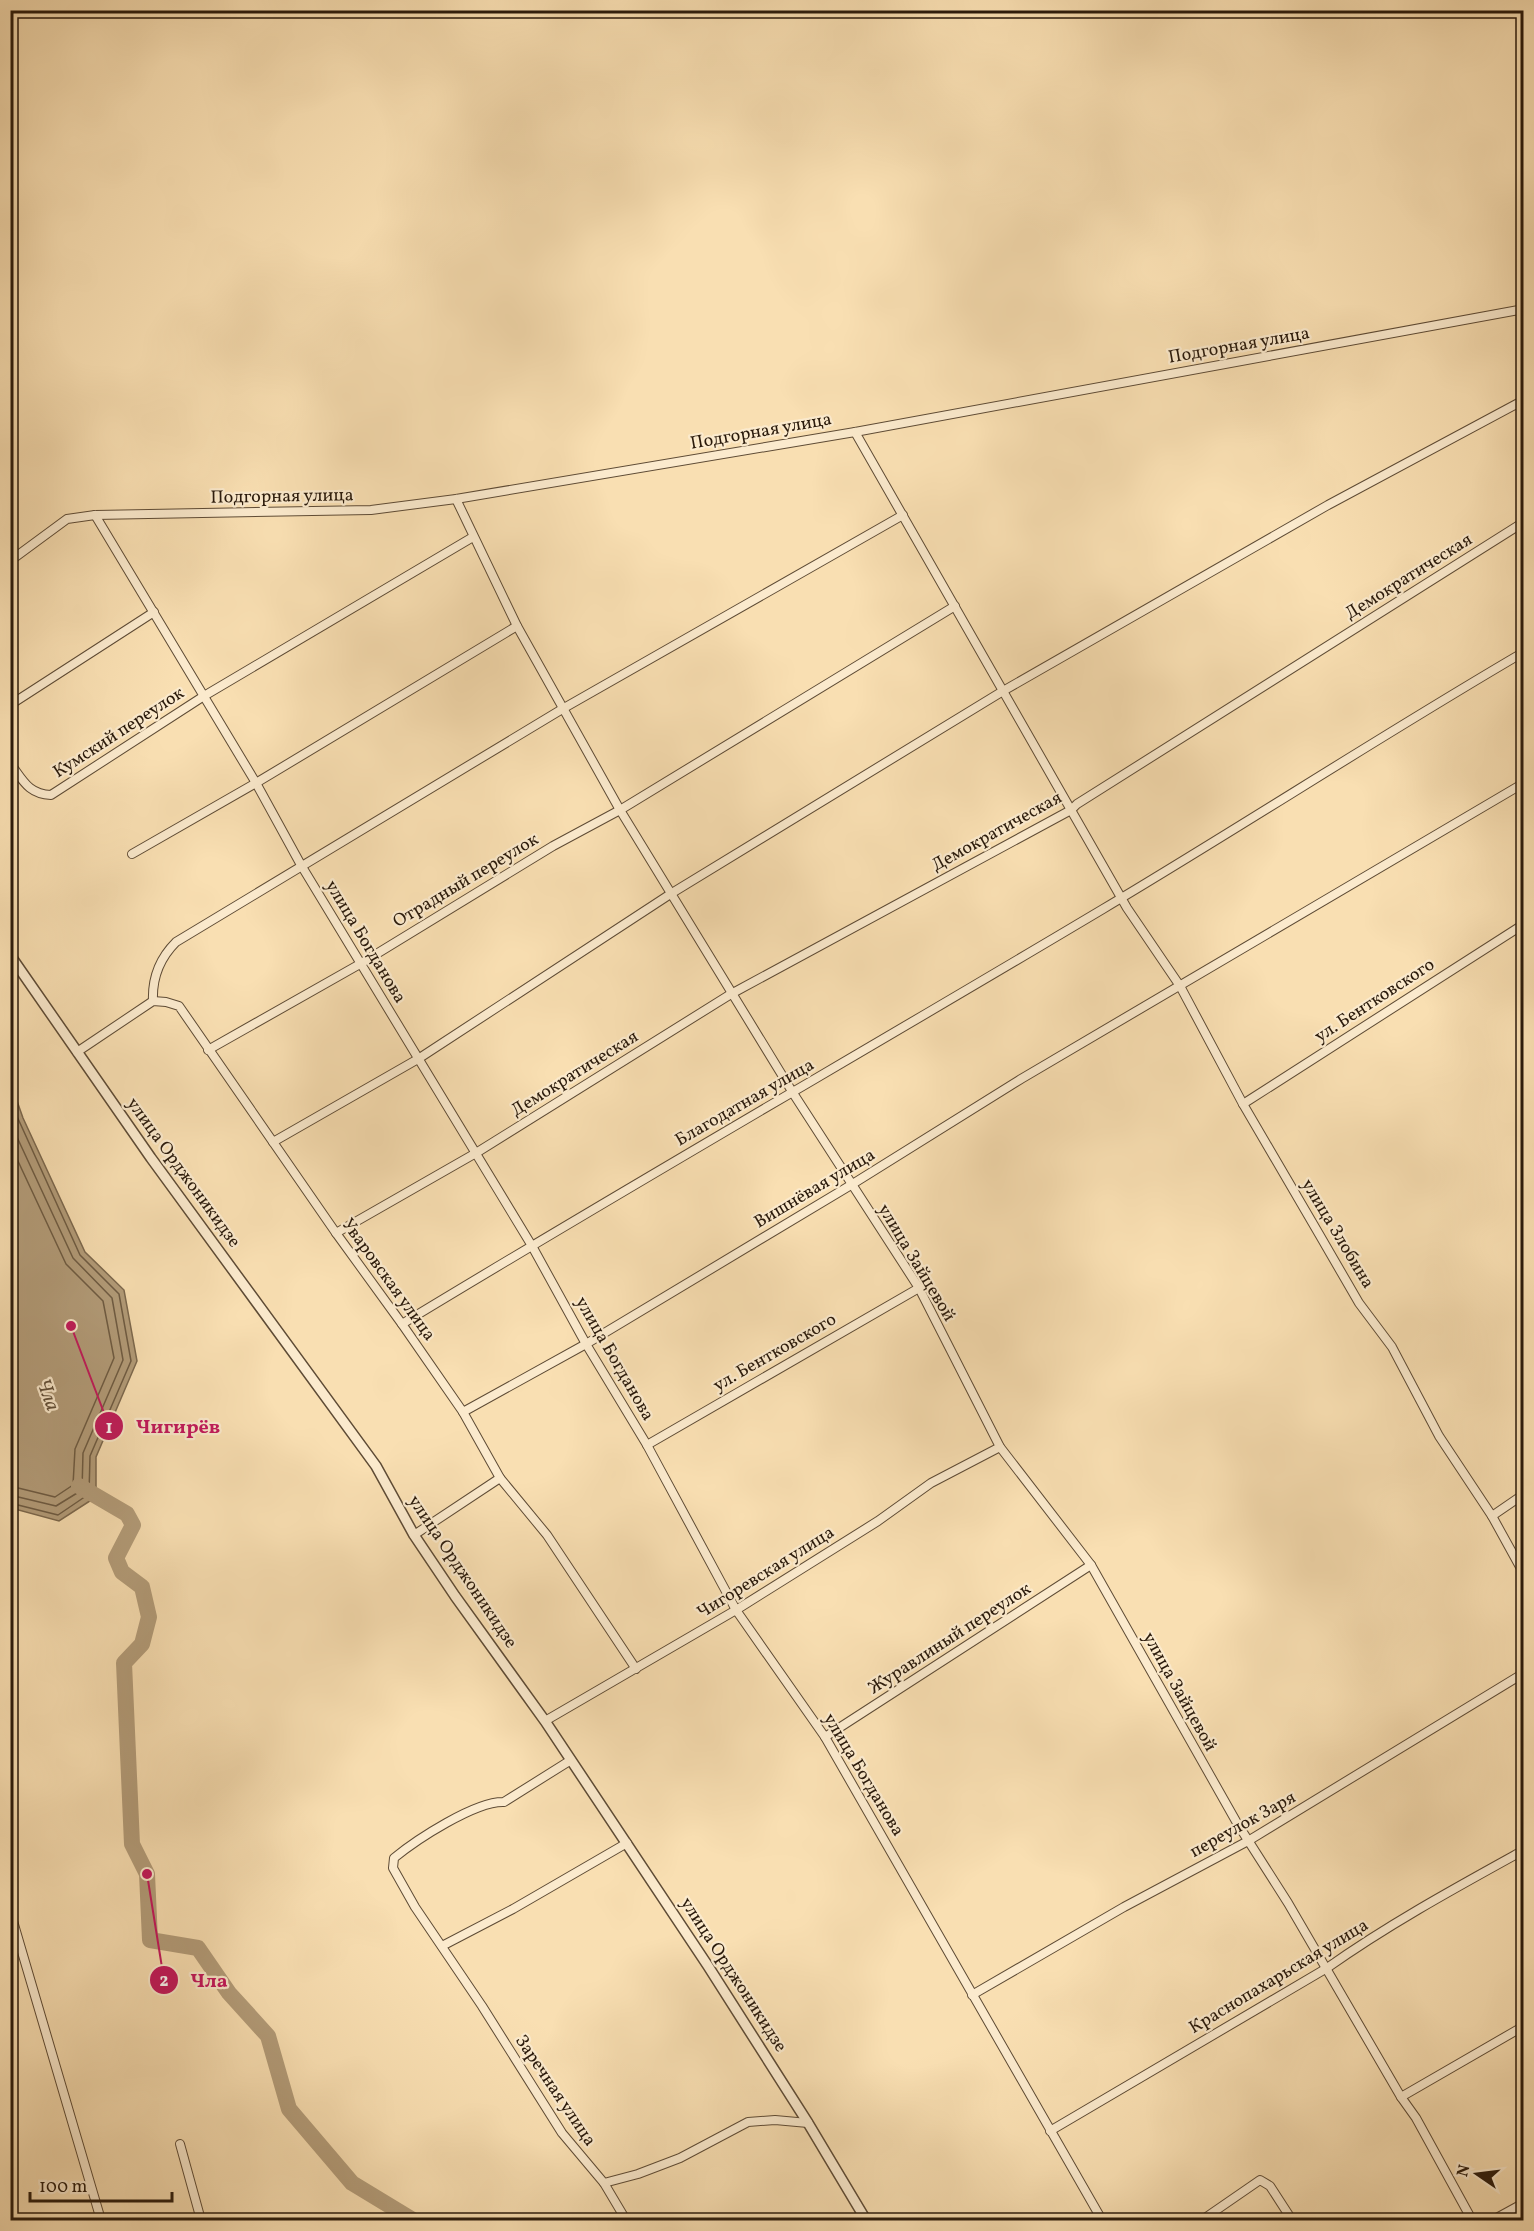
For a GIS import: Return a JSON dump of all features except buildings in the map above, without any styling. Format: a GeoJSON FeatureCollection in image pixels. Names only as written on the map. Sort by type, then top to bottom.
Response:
{"type":"FeatureCollection","features":[{"type":"Feature","properties":{"kind":"street","name":"Подгорная улица"},"geometry":{"type":"LineString","coordinates":[[10,561],[67,519],[95,515],[371,510],[456,499],[855,432],[1524,309]]}},
{"type":"Feature","properties":{"kind":"street"},"geometry":{"type":"LineString","coordinates":[[273,1142],[418,1059],[672,893],[1003,691],[1328,505],[1524,400]]}},
{"type":"Feature","properties":{"kind":"street","name":"улица Злобина"},"geometry":{"type":"LineString","coordinates":[[855,432],[1127,908],[1180,986],[1243,1104],[1359,1303],[1392,1347],[1439,1436],[1492,1516],[1524,1574]]}},
{"type":"Feature","properties":{"kind":"street","name":"улица Зайцевой"},"geometry":{"type":"LineString","coordinates":[[456,499],[472,537],[517,626],[620,810],[850,1185],[919,1288],[1000,1447],[1091,1565],[1248,1841],[1327,1968],[1401,2097],[1416,2118],[1472,2220]]}},
{"type":"Feature","properties":{"kind":"street","name":"улица Богданова"},"geometry":{"type":"LineString","coordinates":[[95,515],[256,783],[301,865],[360,964],[532,1246],[585,1344],[647,1445],[736,1610],[825,1737],[1102,2220]]}},
{"type":"Feature","properties":{"kind":"street"},"geometry":{"type":"LineString","coordinates":[[77,1052],[153,1000],[157,971],[165,953],[176,942],[564,708],[903,515]]}},
{"type":"Feature","properties":{"kind":"street","name":"Демократическая"},"geometry":{"type":"LineString","coordinates":[[336,1233],[476,1153],[731,994],[1071,810],[1077,804],[1524,522]]}},
{"type":"Feature","properties":{"kind":"street","name":"Кумский переулок"},"geometry":{"type":"LineString","coordinates":[[10,763],[27,786],[37,795],[51,795],[204,696],[472,537]]}},
{"type":"Feature","properties":{"kind":"street","name":"Отрадный переулок"},"geometry":{"type":"LineString","coordinates":[[208,1050],[360,964],[553,846],[620,810],[955,606]]}},
{"type":"Feature","properties":{"kind":"street"},"geometry":{"type":"LineString","coordinates":[[10,705],[154,612]]}},
{"type":"Feature","properties":{"kind":"street"},"geometry":{"type":"LineString","coordinates":[[132,854],[256,783],[517,626]]}},
{"type":"Feature","properties":{"kind":"street","name":"Благодатная улица"},"geometry":{"type":"LineString","coordinates":[[402,1324],[1122,898],[1442,699],[1524,652]]}},
{"type":"Feature","properties":{"kind":"street","name":"Вишнёвая улица"},"geometry":{"type":"LineString","coordinates":[[463,1412],[585,1344],[1021,1079],[1524,783]]}},
{"type":"Feature","properties":{"kind":"street","name":"ул. Бентковского"},"geometry":{"type":"LineString","coordinates":[[1243,1104],[1524,924]]}},
{"type":"Feature","properties":{"kind":"street","name":"улица Орджоникидзе"},"geometry":{"type":"LineString","coordinates":[[10,955],[151,1158],[376,1466],[414,1535],[545,1721],[708,1966],[808,2123],[866,2220]]}},
{"type":"Feature","properties":{"kind":"street","name":"Уваровская улица"},"geometry":{"type":"LineString","coordinates":[[153,1000],[179,1006],[463,1412],[500,1478],[547,1535],[636,1669]]}},
{"type":"Feature","properties":{"kind":"street","name":"ул. Бентковского"},"geometry":{"type":"LineString","coordinates":[[647,1445],[919,1288]]}},
{"type":"Feature","properties":{"kind":"street","name":"Чигоревская улица"},"geometry":{"type":"LineString","coordinates":[[545,1721],[736,1610],[878,1521],[931,1483],[1000,1447]]}},
{"type":"Feature","properties":{"kind":"street"},"geometry":{"type":"LineString","coordinates":[[414,1535],[500,1478]]}},
{"type":"Feature","properties":{"kind":"street"},"geometry":{"type":"LineString","coordinates":[[1492,1516],[1524,1494]]}},
{"type":"Feature","properties":{"kind":"street","name":"Журавлиный переулок"},"geometry":{"type":"LineString","coordinates":[[825,1737],[1091,1565]]}},
{"type":"Feature","properties":{"kind":"street","name":"переулок Заря"},"geometry":{"type":"LineString","coordinates":[[972,1995],[1124,1907],[1248,1841],[1524,1673]]}},
{"type":"Feature","properties":{"kind":"street","name":"Заречная улица"},"geometry":{"type":"LineString","coordinates":[[571,1760],[504,1802],[480,1806],[412,1843],[394,1858],[393,1868],[414,1907],[442,1946],[562,2133],[604,2183],[626,2220]]}},
{"type":"Feature","properties":{"kind":"street"},"geometry":{"type":"LineString","coordinates":[[442,1946],[524,1904],[627,1843]]}},
{"type":"Feature","properties":{"kind":"street","name":"Краснопахарьская улица"},"geometry":{"type":"LineString","coordinates":[[1050,2131],[1327,1968],[1355,1948],[1460,1885],[1524,1850]]}},
{"type":"Feature","properties":{"kind":"street"},"geometry":{"type":"LineString","coordinates":[[10,1911],[101,2220]]}},
{"type":"Feature","properties":{"kind":"street"},"geometry":{"type":"LineString","coordinates":[[1401,2097],[1524,2026]]}},
{"type":"Feature","properties":{"kind":"street"},"geometry":{"type":"LineString","coordinates":[[604,2183],[638,2174],[680,2158],[748,2122],[775,2120],[808,2123]]}},
{"type":"Feature","properties":{"kind":"street"},"geometry":{"type":"LineString","coordinates":[[180,2144],[201,2220]]}},
{"type":"Feature","properties":{"kind":"street"},"geometry":{"type":"LineString","coordinates":[[1202,2220],[1260,2180],[1270,2186],[1292,2220]]}},
{"type":"Feature","properties":{"kind":"street"},"geometry":{"type":"LineString","coordinates":[[1493,2220],[1524,2203]]}},
{"type":"Feature","properties":{"kind":"water"},"geometry":{"type":"Polygon","coordinates":[[[11,1084],[23,1118],[85,1252],[124,1290],[137,1361],[96,1457],[96,1497],[59,1521],[11,1508],[11,1084]]]}},
{"type":"Feature","properties":{"kind":"waterway","name":"Чла"},"geometry":{"type":"LineString","coordinates":[[79,1486],[127,1514],[133,1525],[116,1558],[122,1572],[142,1587],[149,1617],[142,1644],[124,1663],[132,1844],[147,1874],[150,1940],[198,1948],[229,1993],[268,2036],[289,2109],[352,2183],[413,2220]]}},
{"type":"Feature","properties":{"kind":"place","name":"Чигирёв"},"geometry":{"type":"Point","coordinates":[71,1326]}},
{"type":"Feature","properties":{"kind":"place","name":"Чла"},"geometry":{"type":"Point","coordinates":[147,1874]}}]}
